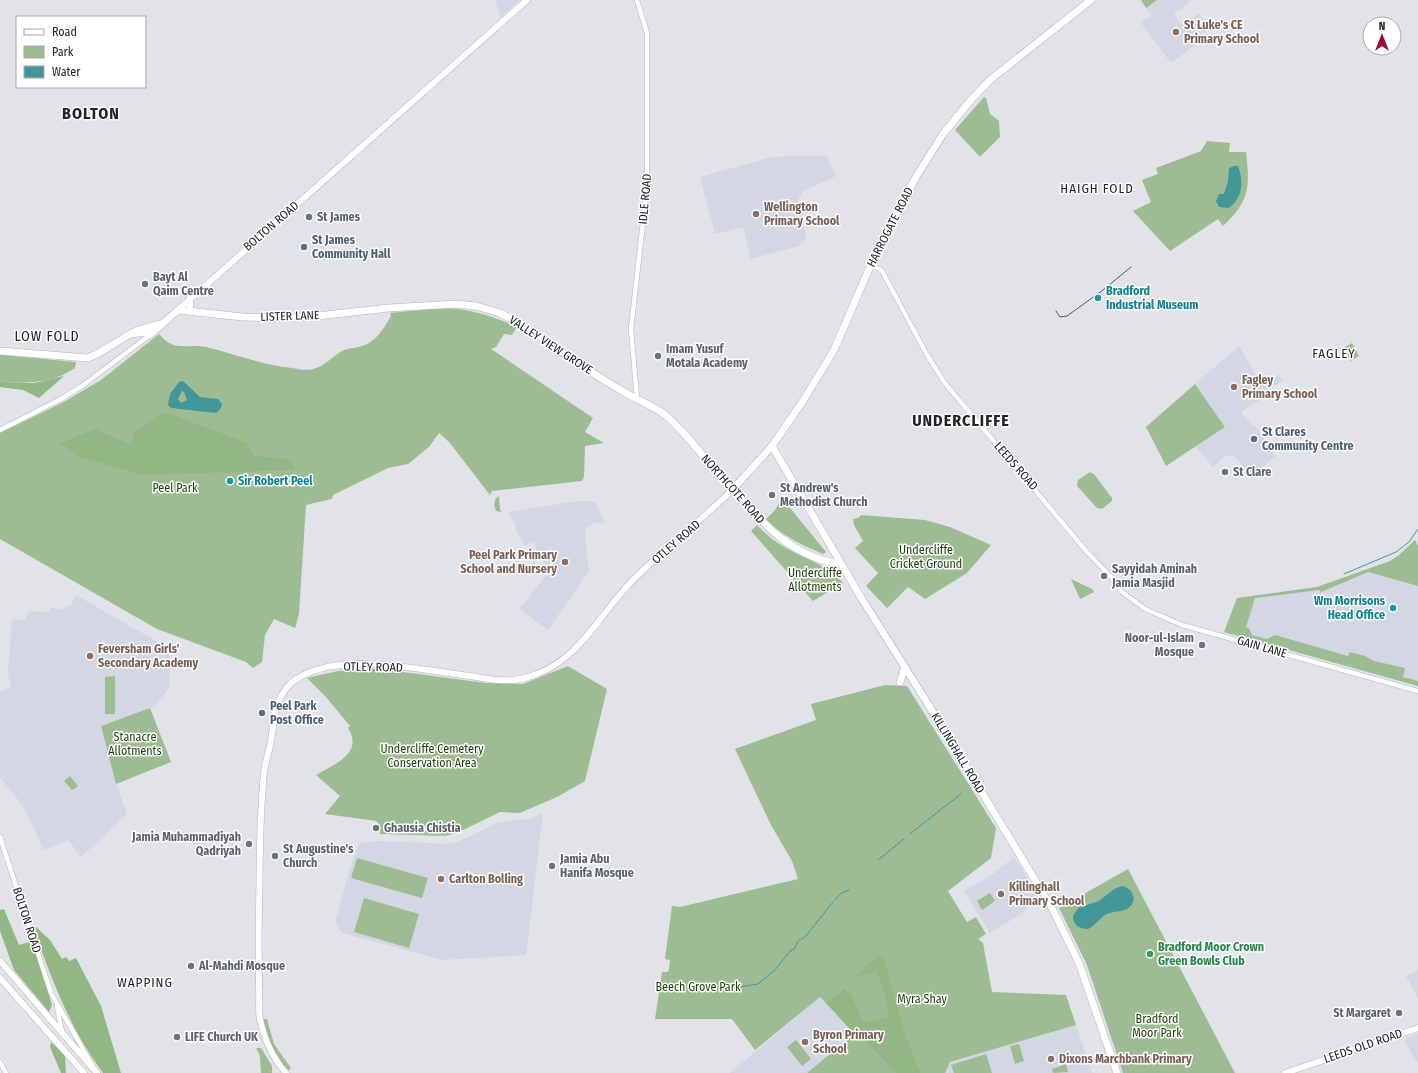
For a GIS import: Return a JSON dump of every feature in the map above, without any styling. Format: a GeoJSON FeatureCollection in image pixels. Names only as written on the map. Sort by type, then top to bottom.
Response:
{"type":"FeatureCollection","features":[{"type":"Feature","properties":{"kind":"highway","name":"HARROGATE ROAD"},"geometry":{"type":"LineString","coordinates":[[733,489],[772,446],[803,401],[834,350],[871,264],[897,212],[932,150],[970,101],[990,80],[1091,0]]}},
{"type":"Feature","properties":{"kind":"highway","name":"VALLEY VIEW GROVE"},"geometry":{"type":"LineString","coordinates":[[389,308],[457,304],[476,306],[500,313],[518,322],[615,387],[637,398]]}},
{"type":"Feature","properties":{"kind":"highway","name":"LISTER LANE"},"geometry":{"type":"LineString","coordinates":[[178,310],[243,317],[280,318],[324,316],[389,308]]}},
{"type":"Feature","properties":{"kind":"highway","name":"BOLTON ROAD"},"geometry":{"type":"LineString","coordinates":[[150,335],[178,310]]}},
{"type":"Feature","properties":{"kind":"highway","name":"LISTER LANE"},"geometry":{"type":"LineString","coordinates":[[165,322],[192,312]]}},
{"type":"Feature","properties":{"kind":"highway"},"geometry":{"type":"LineString","coordinates":[[0,350],[88,358],[97,355],[131,334],[146,327],[165,322]]}},
{"type":"Feature","properties":{"kind":"highway"},"geometry":{"type":"LineString","coordinates":[[131,334],[144,332],[150,335]]}},
{"type":"Feature","properties":{"kind":"highway","name":"NORTHCOTE ROAD"},"geometry":{"type":"LineString","coordinates":[[637,398],[663,414],[680,428],[768,528],[786,542],[807,554],[828,562],[840,564]]}},
{"type":"Feature","properties":{"kind":"highway","name":"KILLINGHALL ROAD"},"geometry":{"type":"LineString","coordinates":[[772,446],[840,564],[905,667],[1046,898],[1064,931],[1086,983],[1117,1073]]}},
{"type":"Feature","properties":{"kind":"highway"},"geometry":{"type":"LineString","coordinates":[[900,682],[905,667]]}},
{"type":"Feature","properties":{"kind":"main road","name":"BOLTON ROAD"},"geometry":{"type":"LineString","coordinates":[[178,310],[526,0]]}},
{"type":"Feature","properties":{"kind":"main road"},"geometry":{"type":"LineString","coordinates":[[190,298],[190,308],[192,312]]}},
{"type":"Feature","properties":{"kind":"main road","name":"OTLEY ROAD"},"geometry":{"type":"LineString","coordinates":[[285,1072],[276,1061],[267,1042],[260,1018],[258,946],[260,846],[264,773],[276,709],[289,685],[299,677],[310,672],[328,668],[360,665],[404,667],[505,680],[525,678],[539,672],[565,658],[576,648],[599,624],[631,582],[710,512],[733,489]]}},
{"type":"Feature","properties":{"kind":"main road"},"geometry":{"type":"LineString","coordinates":[[0,960],[97,1073]]}},
{"type":"Feature","properties":{"kind":"main road"},"geometry":{"type":"LineString","coordinates":[[0,978],[68,1053],[84,1073]]}},
{"type":"Feature","properties":{"kind":"main road","name":"LEEDS OLD ROAD"},"geometry":{"type":"LineString","coordinates":[[1285,1073],[1418,1028]]}},
{"type":"Feature","properties":{"kind":"main road"},"geometry":{"type":"LineString","coordinates":[[63,1035],[68,1053]]}},
{"type":"Feature","properties":{"kind":"street","name":"IDLE ROAD"},"geometry":{"type":"LineString","coordinates":[[637,0],[647,33],[647,187],[631,329],[637,398]]}},
{"type":"Feature","properties":{"kind":"street","name":"LEEDS ROAD"},"geometry":{"type":"LineString","coordinates":[[871,264],[882,271],[926,353],[944,382],[1087,552],[1117,583]]}},
{"type":"Feature","properties":{"kind":"street","name":"BOLTON ROAD"},"geometry":{"type":"LineString","coordinates":[[0,430],[61,399],[82,386],[150,335]]}},
{"type":"Feature","properties":{"kind":"street","name":"GAIN LANE"},"geometry":{"type":"LineString","coordinates":[[1117,583],[1121,590],[1137,605],[1154,615],[1418,691]]}},
{"type":"Feature","properties":{"kind":"street","name":"BOLTON ROAD"},"geometry":{"type":"LineString","coordinates":[[0,837],[40,961],[56,1001],[97,1073]]}},
{"type":"Feature","properties":{"kind":"street","name":"BOLTON ROAD"},"geometry":{"type":"LineString","coordinates":[[56,1001],[63,1035]]}},
{"type":"Feature","properties":{"kind":"street"},"geometry":{"type":"LineString","coordinates":[[0,1063],[6,1073]]}},
{"type":"Feature","properties":{"kind":"shaded area"},"geometry":{"type":"Polygon","coordinates":[[[495,0],[520,0],[501,17],[495,0]]]}},
{"type":"Feature","properties":{"kind":"shaded area","name":"St Luke's CE Primary School"},"geometry":{"type":"Polygon","coordinates":[[[1157,0],[1192,0],[1174,14],[1181,25],[1199,13],[1209,28],[1200,36],[1200,41],[1171,63],[1141,23],[1152,16],[1146,8],[1157,0]]]}},
{"type":"Feature","properties":{"kind":"shaded area","name":"Wellington Primary School"},"geometry":{"type":"Polygon","coordinates":[[[827,156],[836,176],[803,191],[798,200],[806,232],[805,240],[799,246],[751,259],[743,227],[715,234],[700,177],[772,157],[827,156]]]}},
{"type":"Feature","properties":{"kind":"shaded area"},"geometry":{"type":"Polygon","coordinates":[[[1239,346],[1262,385],[1279,375],[1283,381],[1266,390],[1269,394],[1241,412],[1250,423],[1256,427],[1276,456],[1251,475],[1233,455],[1224,457],[1213,467],[1195,446],[1225,426],[1195,384],[1239,346]]]}},
{"type":"Feature","properties":{"kind":"shaded area","name":"Peel Park Primary School and Nursery"},"geometry":{"type":"Polygon","coordinates":[[[578,501],[592,501],[596,503],[605,523],[594,523],[587,527],[585,535],[589,571],[548,630],[519,609],[550,571],[537,553],[534,542],[525,546],[515,528],[517,526],[510,517],[509,512],[578,501]]]}},
{"type":"Feature","properties":{"kind":"shaded area"},"geometry":{"type":"Polygon","coordinates":[[[1415,540],[1418,546],[1418,686],[1224,632],[1237,598],[1317,587],[1390,561],[1415,540]]]}},
{"type":"Feature","properties":{"kind":"shaded area"},"geometry":{"type":"Polygon","coordinates":[[[76,595],[170,649],[170,686],[154,707],[101,726],[116,783],[127,814],[81,857],[68,840],[44,850],[23,806],[0,777],[0,692],[11,688],[8,672],[12,619],[26,620],[28,611],[50,612],[50,608],[61,609],[70,606],[76,595]]]}},
{"type":"Feature","properties":{"kind":"shaded area","name":"Carlton Bolling"},"geometry":{"type":"Polygon","coordinates":[[[543,813],[526,955],[443,960],[342,933],[335,923],[349,871],[359,843],[380,841],[448,844],[458,842],[499,822],[528,819],[543,813]]]}},
{"type":"Feature","properties":{"kind":"shaded area","name":"Killinghall Primary School"},"geometry":{"type":"Polygon","coordinates":[[[1014,857],[1039,896],[1021,914],[990,933],[964,891],[993,874],[1014,857]]]}},
{"type":"Feature","properties":{"kind":"shaded area"},"geometry":{"type":"Polygon","coordinates":[[[1418,970],[1418,998],[1406,976],[1418,970]]]}},
{"type":"Feature","properties":{"kind":"shaded area","name":"Byron Primary School"},"geometry":{"type":"Polygon","coordinates":[[[820,997],[854,1034],[807,1073],[730,1073],[820,997]]]}},
{"type":"Feature","properties":{"kind":"shaded area","name":"Dixons Marchbank Primary"},"geometry":{"type":"Polygon","coordinates":[[[1076,1025],[1092,1073],[945,1073],[950,1062],[1076,1025]]]}},
{"type":"Feature","properties":{"kind":"shaded area"},"geometry":{"type":"Polygon","coordinates":[[[1418,1034],[1418,1061],[1416,1062],[1404,1039],[1418,1034]]]}},
{"type":"Feature","properties":{"kind":"green space"},"geometry":{"type":"Polygon","coordinates":[[[1141,0],[1157,0],[1146,8],[1141,0]]]}},
{"type":"Feature","properties":{"kind":"green space"},"geometry":{"type":"Polygon","coordinates":[[[984,97],[986,98],[990,114],[999,121],[1000,137],[980,157],[955,130],[984,97]]]}},
{"type":"Feature","properties":{"kind":"green space"},"geometry":{"type":"Polygon","coordinates":[[[1207,141],[1230,143],[1229,152],[1246,152],[1248,184],[1246,193],[1239,209],[1223,226],[1218,219],[1170,251],[1133,211],[1151,202],[1142,180],[1158,174],[1156,168],[1201,151],[1207,141]]]}},
{"type":"Feature","properties":{"kind":"green space","name":"Peel Park"},"geometry":{"type":"Polygon","coordinates":[[[439,308],[459,309],[479,313],[517,327],[512,335],[504,334],[496,347],[491,349],[593,418],[585,432],[604,443],[585,446],[584,477],[582,481],[492,491],[490,495],[449,442],[439,433],[429,447],[408,464],[388,468],[333,495],[332,499],[306,505],[299,614],[295,628],[274,619],[265,635],[262,662],[253,668],[246,662],[157,629],[0,539],[0,433],[62,403],[101,380],[159,334],[165,340],[175,345],[206,347],[270,364],[308,370],[318,368],[344,350],[367,344],[379,334],[391,316],[390,313],[439,308]]]}},
{"type":"Feature","properties":{"kind":"green space"},"geometry":{"type":"Polygon","coordinates":[[[1352,343],[1359,356],[1351,361],[1343,348],[1352,343]]]}},
{"type":"Feature","properties":{"kind":"green space"},"geometry":{"type":"Polygon","coordinates":[[[0,355],[76,362],[75,368],[48,380],[30,382],[0,382],[0,355]]]}},
{"type":"Feature","properties":{"kind":"green space"},"geometry":{"type":"Polygon","coordinates":[[[64,376],[39,398],[23,390],[0,387],[0,382],[34,383],[64,376]]]}},
{"type":"Feature","properties":{"kind":"green space"},"geometry":{"type":"Polygon","coordinates":[[[1195,384],[1225,427],[1166,466],[1146,427],[1195,384]]]}},
{"type":"Feature","properties":{"kind":"green space"},"geometry":{"type":"Polygon","coordinates":[[[165,412],[247,443],[253,455],[291,460],[295,470],[143,475],[82,458],[60,443],[95,429],[132,445],[134,432],[165,412]]]}},
{"type":"Feature","properties":{"kind":"green space"},"geometry":{"type":"Polygon","coordinates":[[[1090,472],[1094,474],[1112,498],[1112,501],[1102,509],[1097,508],[1077,486],[1078,480],[1090,472]]]}},
{"type":"Feature","properties":{"kind":"green space"},"geometry":{"type":"Polygon","coordinates":[[[499,496],[500,510],[502,512],[496,511],[494,502],[499,496]]]}},
{"type":"Feature","properties":{"kind":"green space","name":"Undercliffe Allotments"},"geometry":{"type":"Polygon","coordinates":[[[782,498],[826,552],[823,554],[793,540],[766,519],[775,510],[782,498]]]}},
{"type":"Feature","properties":{"kind":"green space","name":"Undercliffe Cricket Ground"},"geometry":{"type":"Polygon","coordinates":[[[861,515],[925,520],[950,527],[991,545],[967,573],[925,599],[908,587],[887,608],[866,586],[878,573],[855,548],[863,541],[854,525],[853,519],[858,518],[861,515]]]}},
{"type":"Feature","properties":{"kind":"green space","name":"Undercliffe Allotments"},"geometry":{"type":"Polygon","coordinates":[[[757,525],[778,543],[822,566],[837,576],[843,583],[813,601],[751,531],[757,525]]]}},
{"type":"Feature","properties":{"kind":"green space"},"geometry":{"type":"Polygon","coordinates":[[[1415,540],[1418,546],[1418,586],[1368,572],[1321,592],[1319,590],[1255,598],[1246,627],[1249,628],[1252,635],[1267,639],[1275,635],[1348,656],[1350,652],[1365,656],[1374,661],[1405,668],[1403,677],[1418,681],[1418,686],[1224,632],[1237,598],[1317,587],[1390,561],[1415,540]]]}},
{"type":"Feature","properties":{"kind":"green space"},"geometry":{"type":"Polygon","coordinates":[[[1071,579],[1092,589],[1094,592],[1080,599],[1071,579]]]}},
{"type":"Feature","properties":{"kind":"green space","name":"Undercliffe Cemetery Conservation Area"},"geometry":{"type":"Polygon","coordinates":[[[568,666],[607,689],[585,781],[557,797],[520,813],[500,812],[457,833],[445,836],[380,834],[380,825],[376,821],[325,814],[340,796],[316,775],[345,757],[350,751],[352,737],[348,728],[350,726],[326,697],[307,678],[338,671],[363,668],[486,683],[523,684],[568,666]]]}},
{"type":"Feature","properties":{"kind":"green space"},"geometry":{"type":"Polygon","coordinates":[[[115,676],[115,714],[105,714],[105,677],[115,676]]]}},
{"type":"Feature","properties":{"kind":"green space"},"geometry":{"type":"Polygon","coordinates":[[[885,685],[907,686],[996,828],[991,858],[948,891],[967,922],[976,917],[986,934],[978,939],[983,943],[992,992],[1066,995],[1076,1025],[950,1062],[945,1073],[807,1073],[854,1034],[849,1026],[820,997],[755,1050],[732,1019],[655,1019],[662,972],[667,972],[669,970],[670,960],[665,959],[672,906],[680,907],[798,879],[792,861],[771,825],[735,749],[816,720],[811,704],[885,685]]]}},
{"type":"Feature","properties":{"kind":"green space","name":"Stanacre Allotments"},"geometry":{"type":"Polygon","coordinates":[[[150,708],[171,762],[116,784],[101,726],[150,708]]]}},
{"type":"Feature","properties":{"kind":"green space"},"geometry":{"type":"Polygon","coordinates":[[[70,776],[78,786],[72,790],[64,781],[70,776]]]}},
{"type":"Feature","properties":{"kind":"green space"},"geometry":{"type":"Polygon","coordinates":[[[357,858],[428,878],[422,898],[351,878],[357,858]]]}},
{"type":"Feature","properties":{"kind":"green space","name":"Bradford Moor Park"},"geometry":{"type":"Polygon","coordinates":[[[1128,869],[1235,1073],[1123,1073],[1087,965],[1059,908],[1128,869]]]}},
{"type":"Feature","properties":{"kind":"green space"},"geometry":{"type":"Polygon","coordinates":[[[990,893],[995,901],[982,910],[977,901],[990,893]]]}},
{"type":"Feature","properties":{"kind":"green space"},"geometry":{"type":"Polygon","coordinates":[[[364,898],[419,914],[409,948],[354,932],[364,898]]]}},
{"type":"Feature","properties":{"kind":"green space"},"geometry":{"type":"Polygon","coordinates":[[[4,909],[19,945],[32,941],[52,1005],[49,1012],[14,970],[0,931],[0,910],[4,909]]]}},
{"type":"Feature","properties":{"kind":"green space"},"geometry":{"type":"Polygon","coordinates":[[[33,927],[36,927],[50,940],[62,959],[66,957],[69,961],[76,958],[101,1006],[121,1073],[103,1073],[91,1056],[62,1003],[33,927]]]}},
{"type":"Feature","properties":{"kind":"green space"},"geometry":{"type":"Polygon","coordinates":[[[878,956],[883,956],[904,1031],[920,1073],[896,1073],[862,1038],[854,1034],[826,1003],[844,989],[852,996],[863,1023],[889,1016],[886,998],[877,972],[853,978],[878,956]]]}},
{"type":"Feature","properties":{"kind":"green space"},"geometry":{"type":"Polygon","coordinates":[[[263,1019],[267,1019],[274,1044],[291,1068],[288,1071],[272,1046],[263,1019]]]}},
{"type":"Feature","properties":{"kind":"green space"},"geometry":{"type":"Polygon","coordinates":[[[796,1040],[811,1059],[802,1066],[787,1047],[796,1040]]]}},
{"type":"Feature","properties":{"kind":"green space"},"geometry":{"type":"Polygon","coordinates":[[[51,1042],[65,1055],[66,1073],[61,1073],[50,1047],[51,1042]]]}},
{"type":"Feature","properties":{"kind":"green space"},"geometry":{"type":"Polygon","coordinates":[[[1019,1044],[1024,1061],[1015,1064],[1010,1046],[1019,1044]]]}},
{"type":"Feature","properties":{"kind":"green space"},"geometry":{"type":"Polygon","coordinates":[[[256,1048],[261,1048],[272,1066],[272,1073],[261,1073],[260,1056],[256,1048]]]}},
{"type":"Feature","properties":{"kind":"green space"},"geometry":{"type":"Polygon","coordinates":[[[986,1054],[992,1073],[954,1073],[951,1065],[986,1054]]]}},
{"type":"Feature","properties":{"kind":"green space"},"geometry":{"type":"Polygon","coordinates":[[[1066,1064],[1068,1072],[1053,1073],[1052,1069],[1066,1064]]]}},
{"type":"Feature","properties":{"kind":"water"},"geometry":{"type":"Polygon","coordinates":[[[1238,166],[1240,172],[1240,194],[1234,204],[1229,208],[1219,207],[1216,201],[1219,194],[1224,194],[1228,181],[1229,168],[1238,166]]]}},
{"type":"Feature","properties":{"kind":"water"},"geometry":{"type":"Polygon","coordinates":[[[183,381],[200,397],[218,399],[222,404],[221,408],[216,413],[171,408],[168,405],[170,394],[179,382],[183,381]],[[182,391],[178,399],[181,403],[187,400],[184,392],[182,391]]]}},
{"type":"Feature","properties":{"kind":"water"},"geometry":{"type":"Polygon","coordinates":[[[1122,886],[1126,887],[1132,892],[1134,899],[1131,906],[1127,909],[1105,915],[1088,929],[1079,927],[1075,924],[1073,916],[1078,908],[1099,901],[1114,889],[1122,886]]]}},
{"type":"Feature","properties":{"kind":"waterway"},"geometry":{"type":"LineString","coordinates":[[1344,574],[1396,552],[1409,542],[1418,529]]}},
{"type":"Feature","properties":{"kind":"waterway"},"geometry":{"type":"LineString","coordinates":[[910,834],[962,793]]}},
{"type":"Feature","properties":{"kind":"waterway"},"geometry":{"type":"LineString","coordinates":[[878,860],[904,839]]}},
{"type":"Feature","properties":{"kind":"waterway"},"geometry":{"type":"LineString","coordinates":[[835,900],[840,894],[849,890]]}},
{"type":"Feature","properties":{"kind":"waterway"},"geometry":{"type":"LineString","coordinates":[[737,982],[739,987],[758,984],[775,970],[790,951],[794,949],[799,940],[805,937],[833,902]]}},
{"type":"Feature","properties":{"kind":"tram line"},"geometry":{"type":"LineString","coordinates":[[1056,311],[1060,317],[1067,316],[1103,290],[1131,267]]}},
{"type":"Feature","properties":{"kind":"place","name":"St Luke's CE Primary School"},"geometry":{"type":"Point","coordinates":[1176,32]}},
{"type":"Feature","properties":{"kind":"place","name":"Wellington Primary School"},"geometry":{"type":"Point","coordinates":[756,214]}},
{"type":"Feature","properties":{"kind":"place","name":"St James"},"geometry":{"type":"Point","coordinates":[309,217]}},
{"type":"Feature","properties":{"kind":"place","name":"St James Community Hall"},"geometry":{"type":"Point","coordinates":[304,247]}},
{"type":"Feature","properties":{"kind":"place","name":"Bayt Al Qaim Centre"},"geometry":{"type":"Point","coordinates":[145,284]}},
{"type":"Feature","properties":{"kind":"place","name":"Bradford Industrial Museum"},"geometry":{"type":"Point","coordinates":[1098,298]}},
{"type":"Feature","properties":{"kind":"place","name":"Imam Yusuf Motala Academy"},"geometry":{"type":"Point","coordinates":[658,356]}},
{"type":"Feature","properties":{"kind":"place","name":"Fagley Primary School"},"geometry":{"type":"Point","coordinates":[1234,387]}},
{"type":"Feature","properties":{"kind":"place","name":"St Clares Community Centre"},"geometry":{"type":"Point","coordinates":[1254,439]}},
{"type":"Feature","properties":{"kind":"place","name":"St Clare"},"geometry":{"type":"Point","coordinates":[1225,472]}},
{"type":"Feature","properties":{"kind":"place","name":"Sir Robert Peel"},"geometry":{"type":"Point","coordinates":[230,481]}},
{"type":"Feature","properties":{"kind":"place","name":"St Andrew's Methodist Church"},"geometry":{"type":"Point","coordinates":[772,495]}},
{"type":"Feature","properties":{"kind":"place","name":"Peel Park Primary School and Nursery"},"geometry":{"type":"Point","coordinates":[565,562]}},
{"type":"Feature","properties":{"kind":"place","name":"Sayyidah Aminah Jamia Masjid"},"geometry":{"type":"Point","coordinates":[1104,576]}},
{"type":"Feature","properties":{"kind":"place","name":"Wm Morrisons Head Office"},"geometry":{"type":"Point","coordinates":[1393,608]}},
{"type":"Feature","properties":{"kind":"place","name":"Noor-ul-Islam Mosque"},"geometry":{"type":"Point","coordinates":[1202,645]}},
{"type":"Feature","properties":{"kind":"place","name":"Feversham Girls' Secondary Academy"},"geometry":{"type":"Point","coordinates":[90,656]}},
{"type":"Feature","properties":{"kind":"place","name":"Peel Park Post Office"},"geometry":{"type":"Point","coordinates":[262,713]}},
{"type":"Feature","properties":{"kind":"place","name":"Ghausia Chistia"},"geometry":{"type":"Point","coordinates":[376,828]}},
{"type":"Feature","properties":{"kind":"place","name":"Jamia Muhammadiyah Qadriyah"},"geometry":{"type":"Point","coordinates":[249,844]}},
{"type":"Feature","properties":{"kind":"place","name":"St Augustine's Church"},"geometry":{"type":"Point","coordinates":[275,856]}},
{"type":"Feature","properties":{"kind":"place","name":"Jamia Abu Hanifa Mosque"},"geometry":{"type":"Point","coordinates":[552,866]}},
{"type":"Feature","properties":{"kind":"place","name":"Carlton Bolling"},"geometry":{"type":"Point","coordinates":[441,879]}},
{"type":"Feature","properties":{"kind":"place","name":"Killinghall Primary School"},"geometry":{"type":"Point","coordinates":[1001,894]}},
{"type":"Feature","properties":{"kind":"place","name":"Bradford Moor Crown Green Bowls Club"},"geometry":{"type":"Point","coordinates":[1150,954]}},
{"type":"Feature","properties":{"kind":"place","name":"Al‐Mahdi Mosque"},"geometry":{"type":"Point","coordinates":[191,966]}},
{"type":"Feature","properties":{"kind":"place","name":"St Margaret"},"geometry":{"type":"Point","coordinates":[1399,1013]}},
{"type":"Feature","properties":{"kind":"place","name":"LIFE Church UK"},"geometry":{"type":"Point","coordinates":[177,1037]}},
{"type":"Feature","properties":{"kind":"place","name":"Byron Primary School"},"geometry":{"type":"Point","coordinates":[805,1042]}},
{"type":"Feature","properties":{"kind":"place","name":"Dixons Marchbank Primary"},"geometry":{"type":"Point","coordinates":[1051,1059]}},
{"type":"Feature","properties":{"kind":"district","name":"BOLTON"},"geometry":{"type":"Point","coordinates":[91,113]}},
{"type":"Feature","properties":{"kind":"district","name":"HAIGH FOLD"},"geometry":{"type":"Point","coordinates":[1097,188]}},
{"type":"Feature","properties":{"kind":"district","name":"LOW FOLD"},"geometry":{"type":"Point","coordinates":[47,336]}},
{"type":"Feature","properties":{"kind":"district","name":"FAGLEY"},"geometry":{"type":"Point","coordinates":[1334,353]}},
{"type":"Feature","properties":{"kind":"district","name":"UNDERCLIFFE"},"geometry":{"type":"Point","coordinates":[961,420]}},
{"type":"Feature","properties":{"kind":"district","name":"WAPPING"},"geometry":{"type":"Point","coordinates":[145,982]}},
{"type":"Feature","properties":{"kind":"park label","name":"Beech Grove Park"},"geometry":{"type":"Point","coordinates":[698,987]}},
{"type":"Feature","properties":{"kind":"park label","name":"Myra Shay"},"geometry":{"type":"Point","coordinates":[922,999]}}]}
